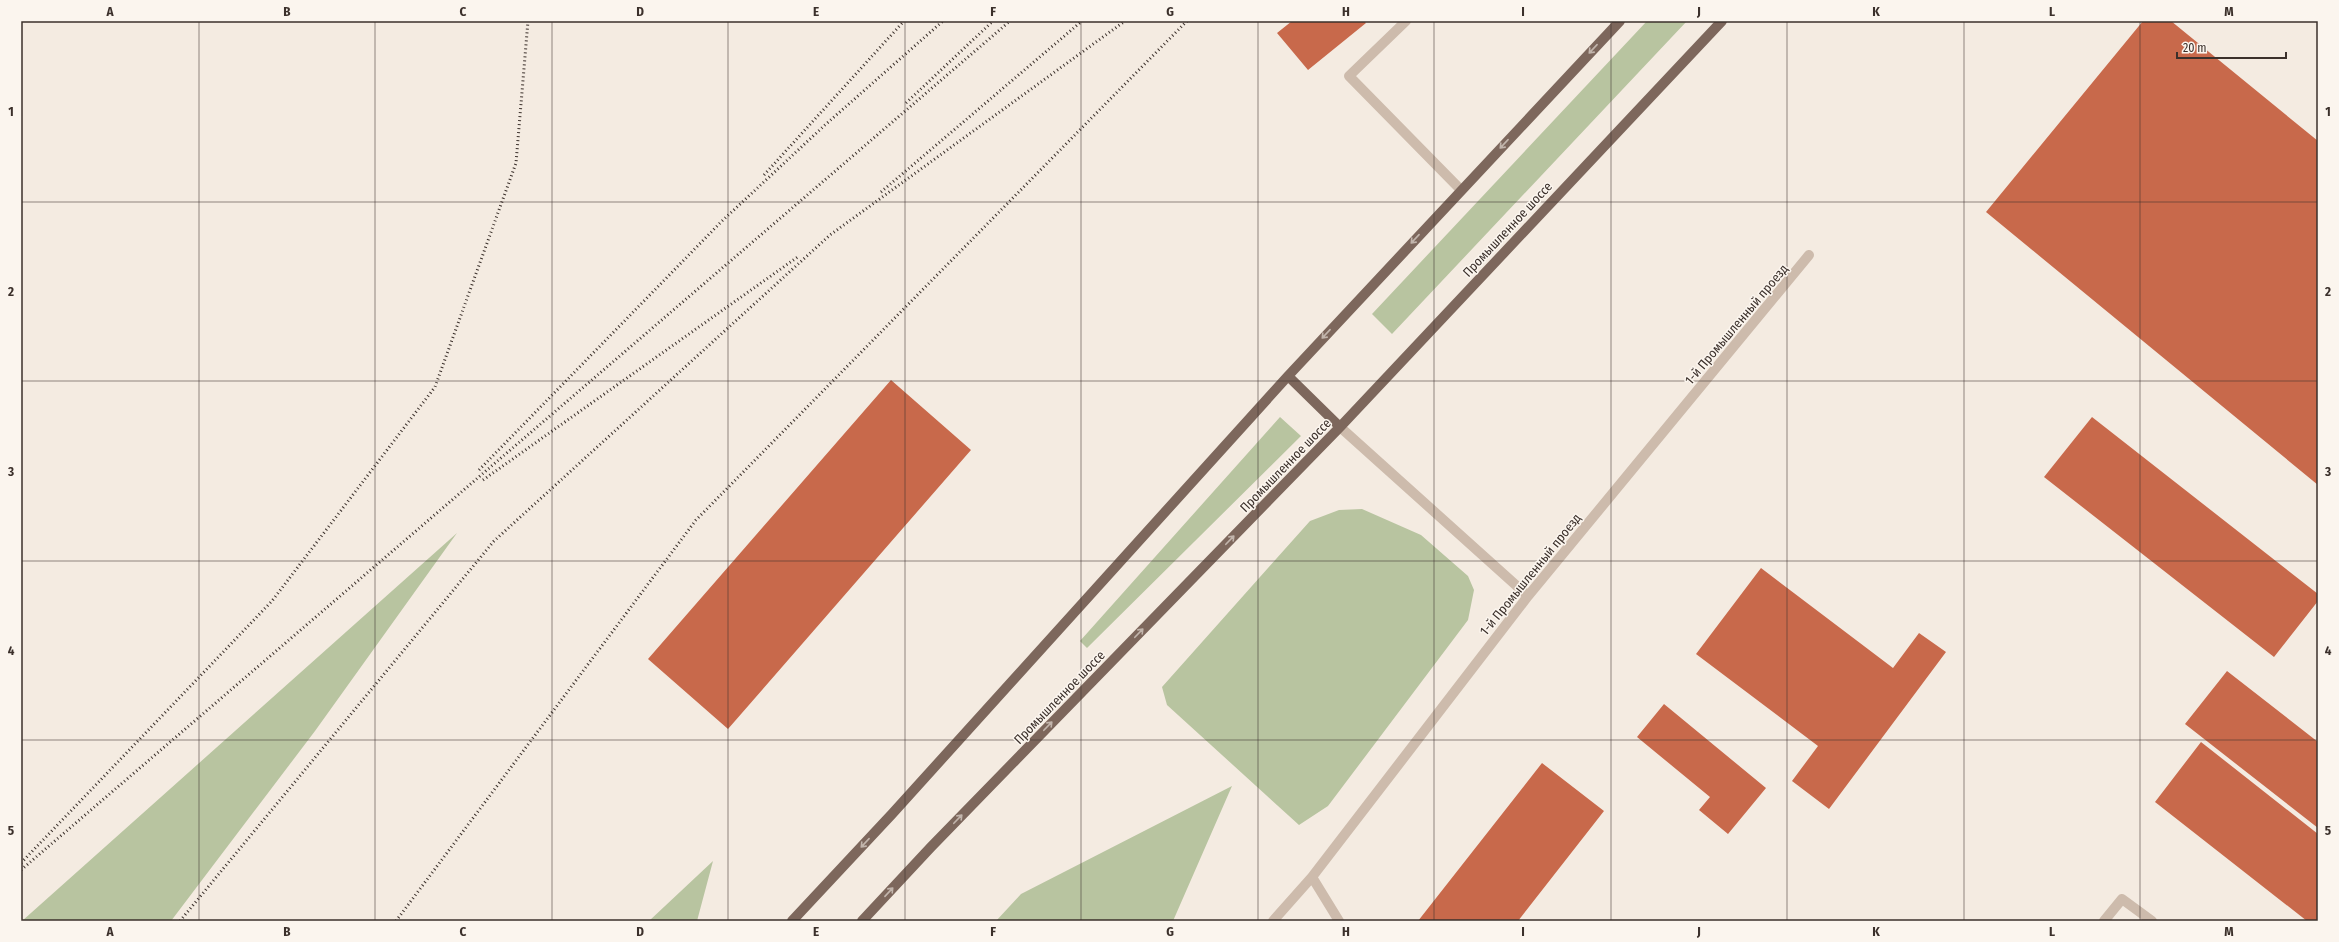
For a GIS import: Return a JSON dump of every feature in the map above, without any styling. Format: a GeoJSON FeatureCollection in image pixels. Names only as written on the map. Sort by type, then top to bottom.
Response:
{"type":"FeatureCollection","features":[{"type":"Feature","properties":{"kind":"main road"},"geometry":{"type":"LineString","coordinates":[[792,921],[898,808],[1288,376],[1620,21]]}},
{"type":"Feature","properties":{"kind":"main road","name":"Промышленное шоссе"},"geometry":{"type":"LineString","coordinates":[[862,921],[942,836],[1340,427],[1722,21]]}},
{"type":"Feature","properties":{"kind":"main road"},"geometry":{"type":"LineString","coordinates":[[1288,376],[1340,427]]}},
{"type":"Feature","properties":{"kind":"lane"},"geometry":{"type":"LineString","coordinates":[[1406,21],[1349,76],[1461,190]]}},
{"type":"Feature","properties":{"kind":"lane","name":"1-й Промышленный проезд"},"geometry":{"type":"LineString","coordinates":[[1273,921],[1312,877],[1528,596],[1809,255]]}},
{"type":"Feature","properties":{"kind":"lane"},"geometry":{"type":"LineString","coordinates":[[1340,427],[1528,596]]}},
{"type":"Feature","properties":{"kind":"lane"},"geometry":{"type":"LineString","coordinates":[[1312,877],[1339,921]]}},
{"type":"Feature","properties":{"kind":"lane"},"geometry":{"type":"LineString","coordinates":[[2104,921],[2122,899],[2152,921]]}},
{"type":"Feature","properties":{"kind":"green space"},"geometry":{"type":"Polygon","coordinates":[[[1647,21],[1687,21],[1392,334],[1372,314],[1647,21]]]}},
{"type":"Feature","properties":{"kind":"green space"},"geometry":{"type":"Polygon","coordinates":[[[1280,417],[1301,436],[1087,648],[1080,641],[1280,417]]]}},
{"type":"Feature","properties":{"kind":"green space"},"geometry":{"type":"Polygon","coordinates":[[[1362,509],[1421,535],[1468,576],[1474,590],[1468,620],[1328,806],[1299,825],[1167,705],[1162,687],[1310,521],[1339,510],[1362,509]]]}},
{"type":"Feature","properties":{"kind":"green space"},"geometry":{"type":"Polygon","coordinates":[[[457,533],[315,731],[171,921],[22,921],[457,533]]]}},
{"type":"Feature","properties":{"kind":"green space"},"geometry":{"type":"Polygon","coordinates":[[[1232,786],[1173,921],[996,921],[1021,894],[1232,786]]]}},
{"type":"Feature","properties":{"kind":"green space"},"geometry":{"type":"Polygon","coordinates":[[[713,861],[697,921],[649,921],[713,861]]]}},
{"type":"Feature","properties":{"kind":"building"},"geometry":{"type":"Polygon","coordinates":[[[1292,21],[1364,21],[1366,23],[1308,70],[1277,33],[1292,21]]]}},
{"type":"Feature","properties":{"kind":"building"},"geometry":{"type":"Polygon","coordinates":[[[2143,21],[2171,21],[2318,141],[2318,485],[1986,212],[2143,21]]]}},
{"type":"Feature","properties":{"kind":"building"},"geometry":{"type":"Polygon","coordinates":[[[891,380],[971,450],[728,729],[648,659],[891,380]]]}},
{"type":"Feature","properties":{"kind":"building"},"geometry":{"type":"Polygon","coordinates":[[[2092,417],[2318,594],[2318,601],[2274,657],[2044,477],[2092,417]]]}},
{"type":"Feature","properties":{"kind":"building"},"geometry":{"type":"Polygon","coordinates":[[[1761,568],[1893,668],[1919,633],[1946,652],[1829,809],[1792,781],[1818,746],[1696,654],[1761,568]]]}},
{"type":"Feature","properties":{"kind":"building"},"geometry":{"type":"Polygon","coordinates":[[[2227,671],[2318,742],[2318,828],[2185,724],[2227,671]]]}},
{"type":"Feature","properties":{"kind":"building"},"geometry":{"type":"Polygon","coordinates":[[[1664,704],[1766,788],[1728,834],[1699,810],[1710,797],[1637,737],[1664,704]]]}},
{"type":"Feature","properties":{"kind":"building"},"geometry":{"type":"Polygon","coordinates":[[[2201,742],[2318,834],[2318,921],[2307,921],[2155,802],[2201,742]]]}},
{"type":"Feature","properties":{"kind":"building"},"geometry":{"type":"Polygon","coordinates":[[[1542,763],[1604,811],[1518,921],[1418,921],[1542,763]]]}},
{"type":"Feature","properties":{"kind":"railway"},"geometry":{"type":"LineString","coordinates":[[21,863],[272,601],[435,387],[516,163],[528,21]]}},
{"type":"Feature","properties":{"kind":"railway"},"geometry":{"type":"LineString","coordinates":[[764,175],[904,21]]}},
{"type":"Feature","properties":{"kind":"railway"},"geometry":{"type":"LineString","coordinates":[[479,470],[722,221],[825,125],[943,21]]}},
{"type":"Feature","properties":{"kind":"railway"},"geometry":{"type":"LineString","coordinates":[[906,103],[993,21]]}},
{"type":"Feature","properties":{"kind":"railway"},"geometry":{"type":"LineString","coordinates":[[21,870],[1010,21]]}},
{"type":"Feature","properties":{"kind":"railway"},"geometry":{"type":"LineString","coordinates":[[881,192],[1082,21]]}},
{"type":"Feature","properties":{"kind":"railway"},"geometry":{"type":"LineString","coordinates":[[180,921],[494,541],[830,235],[1125,21]]}},
{"type":"Feature","properties":{"kind":"railway"},"geometry":{"type":"LineString","coordinates":[[396,921],[696,520],[1187,21]]}},
{"type":"Feature","properties":{"kind":"railway"},"geometry":{"type":"LineString","coordinates":[[483,480],[799,256]]}}]}
